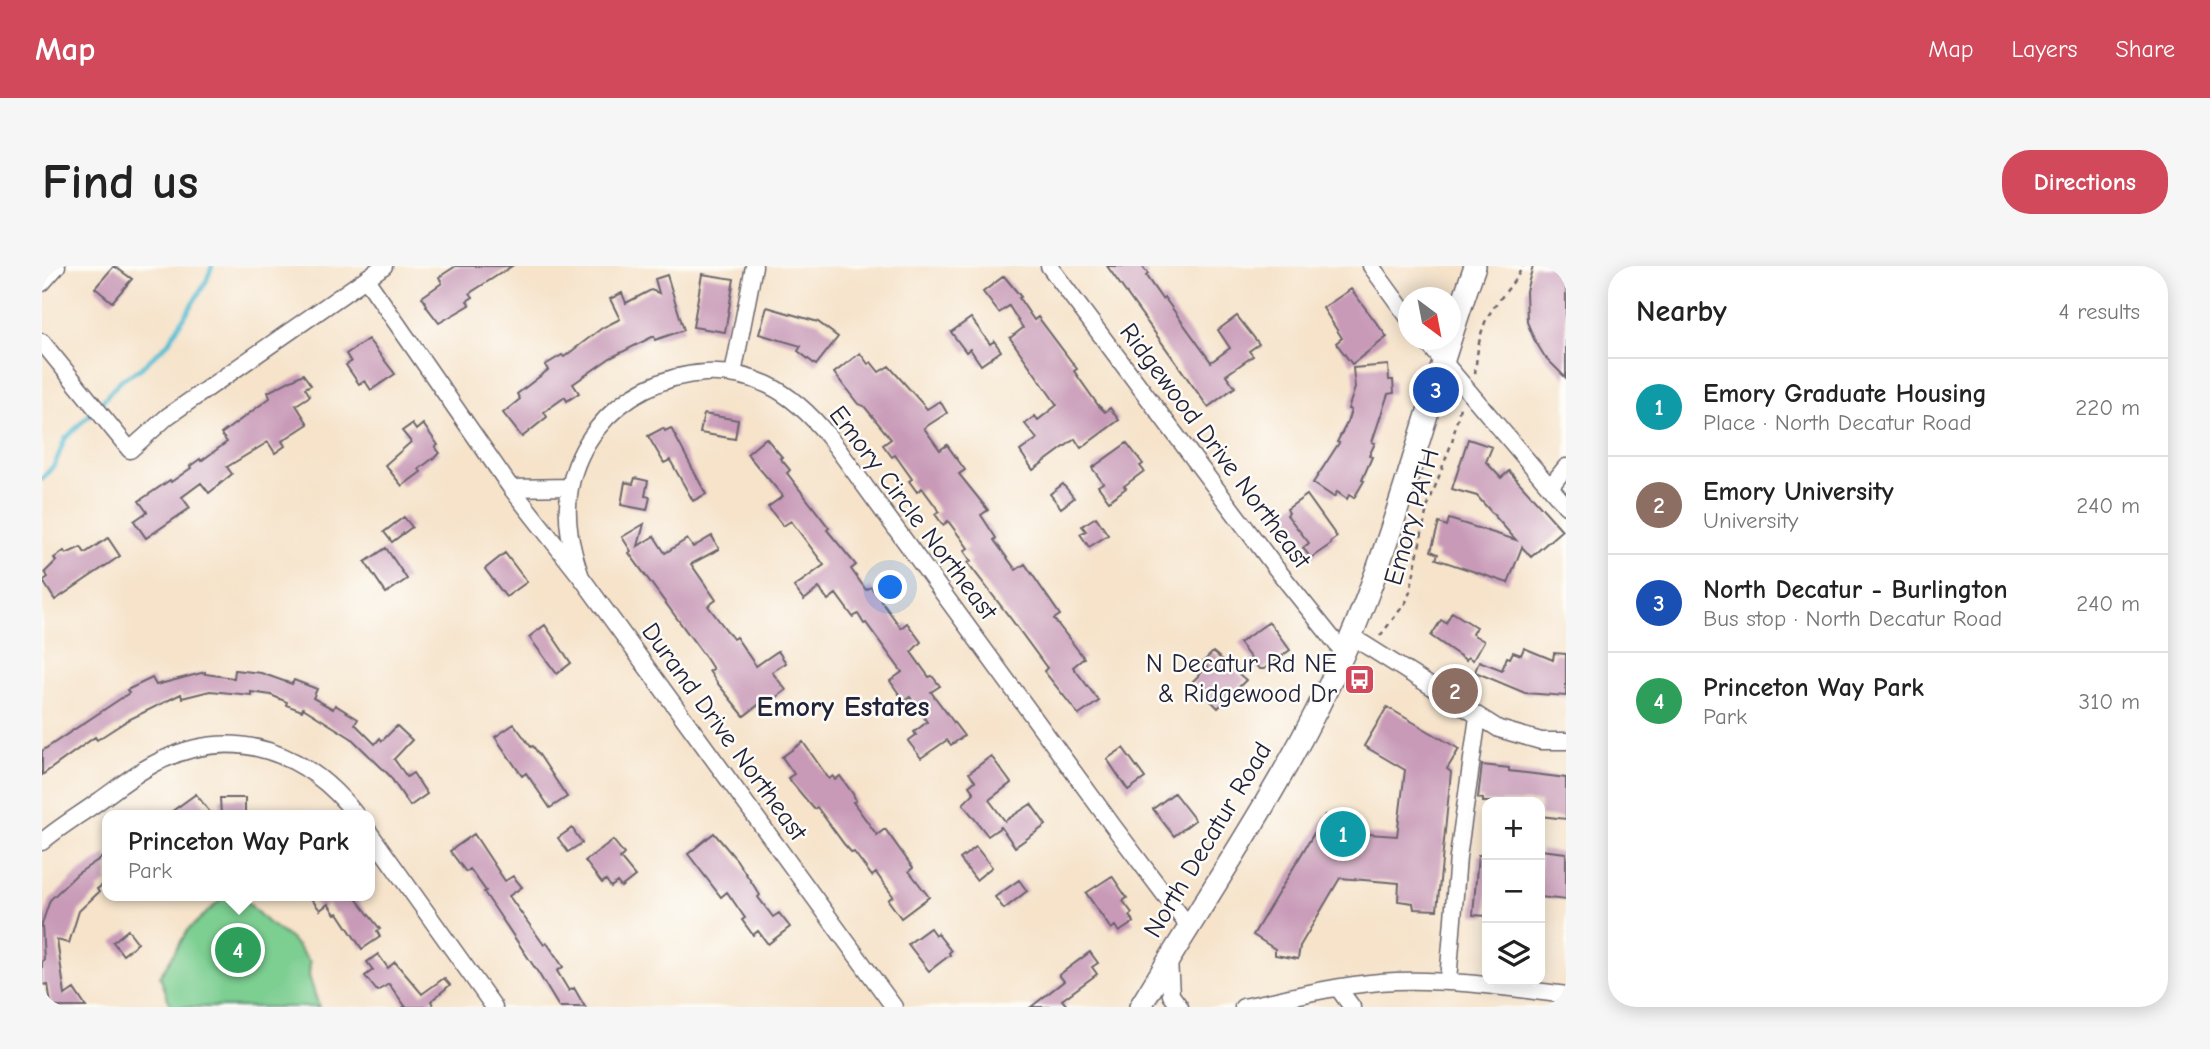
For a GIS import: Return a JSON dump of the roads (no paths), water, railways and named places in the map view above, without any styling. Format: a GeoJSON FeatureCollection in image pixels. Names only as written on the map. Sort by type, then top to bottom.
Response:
{"type":"FeatureCollection","features":[{"type":"Feature","properties":{"kind":"main road","name":"North Decatur Road"},"geometry":{"type":"LineString","coordinates":[[1140,1007],[1307,730],[1347,645],[1370,586],[1475,266]]}},
{"type":"Feature","properties":{"kind":"street"},"geometry":{"type":"LineString","coordinates":[[42,283],[57,266]]}},
{"type":"Feature","properties":{"kind":"street"},"geometry":{"type":"LineString","coordinates":[[42,342],[130,450],[168,416],[384,266]]}},
{"type":"Feature","properties":{"kind":"street"},"geometry":{"type":"LineString","coordinates":[[733,374],[754,266]]}},
{"type":"Feature","properties":{"kind":"street","name":"Ridgewood Drive Northeast"},"geometry":{"type":"LineString","coordinates":[[1049,266],[1259,546],[1347,645],[1513,734],[1541,741],[1566,741]]}},
{"type":"Feature","properties":{"kind":"street"},"geometry":{"type":"LineString","coordinates":[[1371,266],[1398,302]]}},
{"type":"Feature","properties":{"kind":"street","name":"Durand Drive Northeast"},"geometry":{"type":"LineString","coordinates":[[366,279],[511,488],[581,577],[894,1007]]}},
{"type":"Feature","properties":{"kind":"street"},"geometry":{"type":"LineString","coordinates":[[1434,350],[1566,506]]}},
{"type":"Feature","properties":{"kind":"street","name":"Emory Circle Northeast"},"geometry":{"type":"LineString","coordinates":[[581,577],[568,533],[570,487],[578,463],[607,416],[629,398],[653,384],[683,375],[715,372],[733,374],[761,382],[782,393],[817,423],[1189,926]]}},
{"type":"Feature","properties":{"kind":"street"},"geometry":{"type":"LineString","coordinates":[[1550,487],[1566,467]]}},
{"type":"Feature","properties":{"kind":"street"},"geometry":{"type":"LineString","coordinates":[[511,488],[570,487]]}},
{"type":"Feature","properties":{"kind":"street"},"geometry":{"type":"LineString","coordinates":[[1448,981],[1458,857],[1478,717]]}},
{"type":"Feature","properties":{"kind":"street"},"geometry":{"type":"LineString","coordinates":[[42,842],[161,760],[188,750],[225,744],[262,748],[284,755],[330,785],[352,810]]}},
{"type":"Feature","properties":{"kind":"street"},"geometry":{"type":"LineString","coordinates":[[375,840],[494,1007]]}},
{"type":"Feature","properties":{"kind":"street"},"geometry":{"type":"LineString","coordinates":[[1169,959],[1171,995],[1180,1007]]}},
{"type":"Feature","properties":{"kind":"street"},"geometry":{"type":"LineString","coordinates":[[1250,1006],[1338,988],[1394,981],[1448,981],[1566,995]]}},
{"type":"Feature","properties":{"kind":"street"},"geometry":{"type":"LineString","coordinates":[[1338,988],[1352,1007]]}},
{"type":"Feature","properties":{"kind":"waterway"},"geometry":{"type":"LineString","coordinates":[[99,405],[121,380],[140,369],[168,343],[206,282],[212,266]]}},
{"type":"Feature","properties":{"kind":"waterway"},"geometry":{"type":"LineString","coordinates":[[42,479],[55,464],[65,439],[93,411]]}},
{"type":"Feature","properties":{"kind":"place","name":"North Decatur - Burlington"},"geometry":{"type":"Point","coordinates":[1436,390]}},
{"type":"Feature","properties":{"kind":"place","name":"N Decatur Rd NE & Ridgewood Dr"},"geometry":{"type":"Point","coordinates":[1360,679]}},
{"type":"Feature","properties":{"kind":"place","name":"Emory University"},"geometry":{"type":"Point","coordinates":[1455,691]}},
{"type":"Feature","properties":{"kind":"place","name":"Emory Graduate Housing"},"geometry":{"type":"Point","coordinates":[1343,834]}},
{"type":"Feature","properties":{"kind":"place","name":"Princeton Way Park"},"geometry":{"type":"Point","coordinates":[238,950]}},
{"type":"Feature","properties":{"kind":"district","name":"Emory Estates"},"geometry":{"type":"Point","coordinates":[843,707]}}]}
